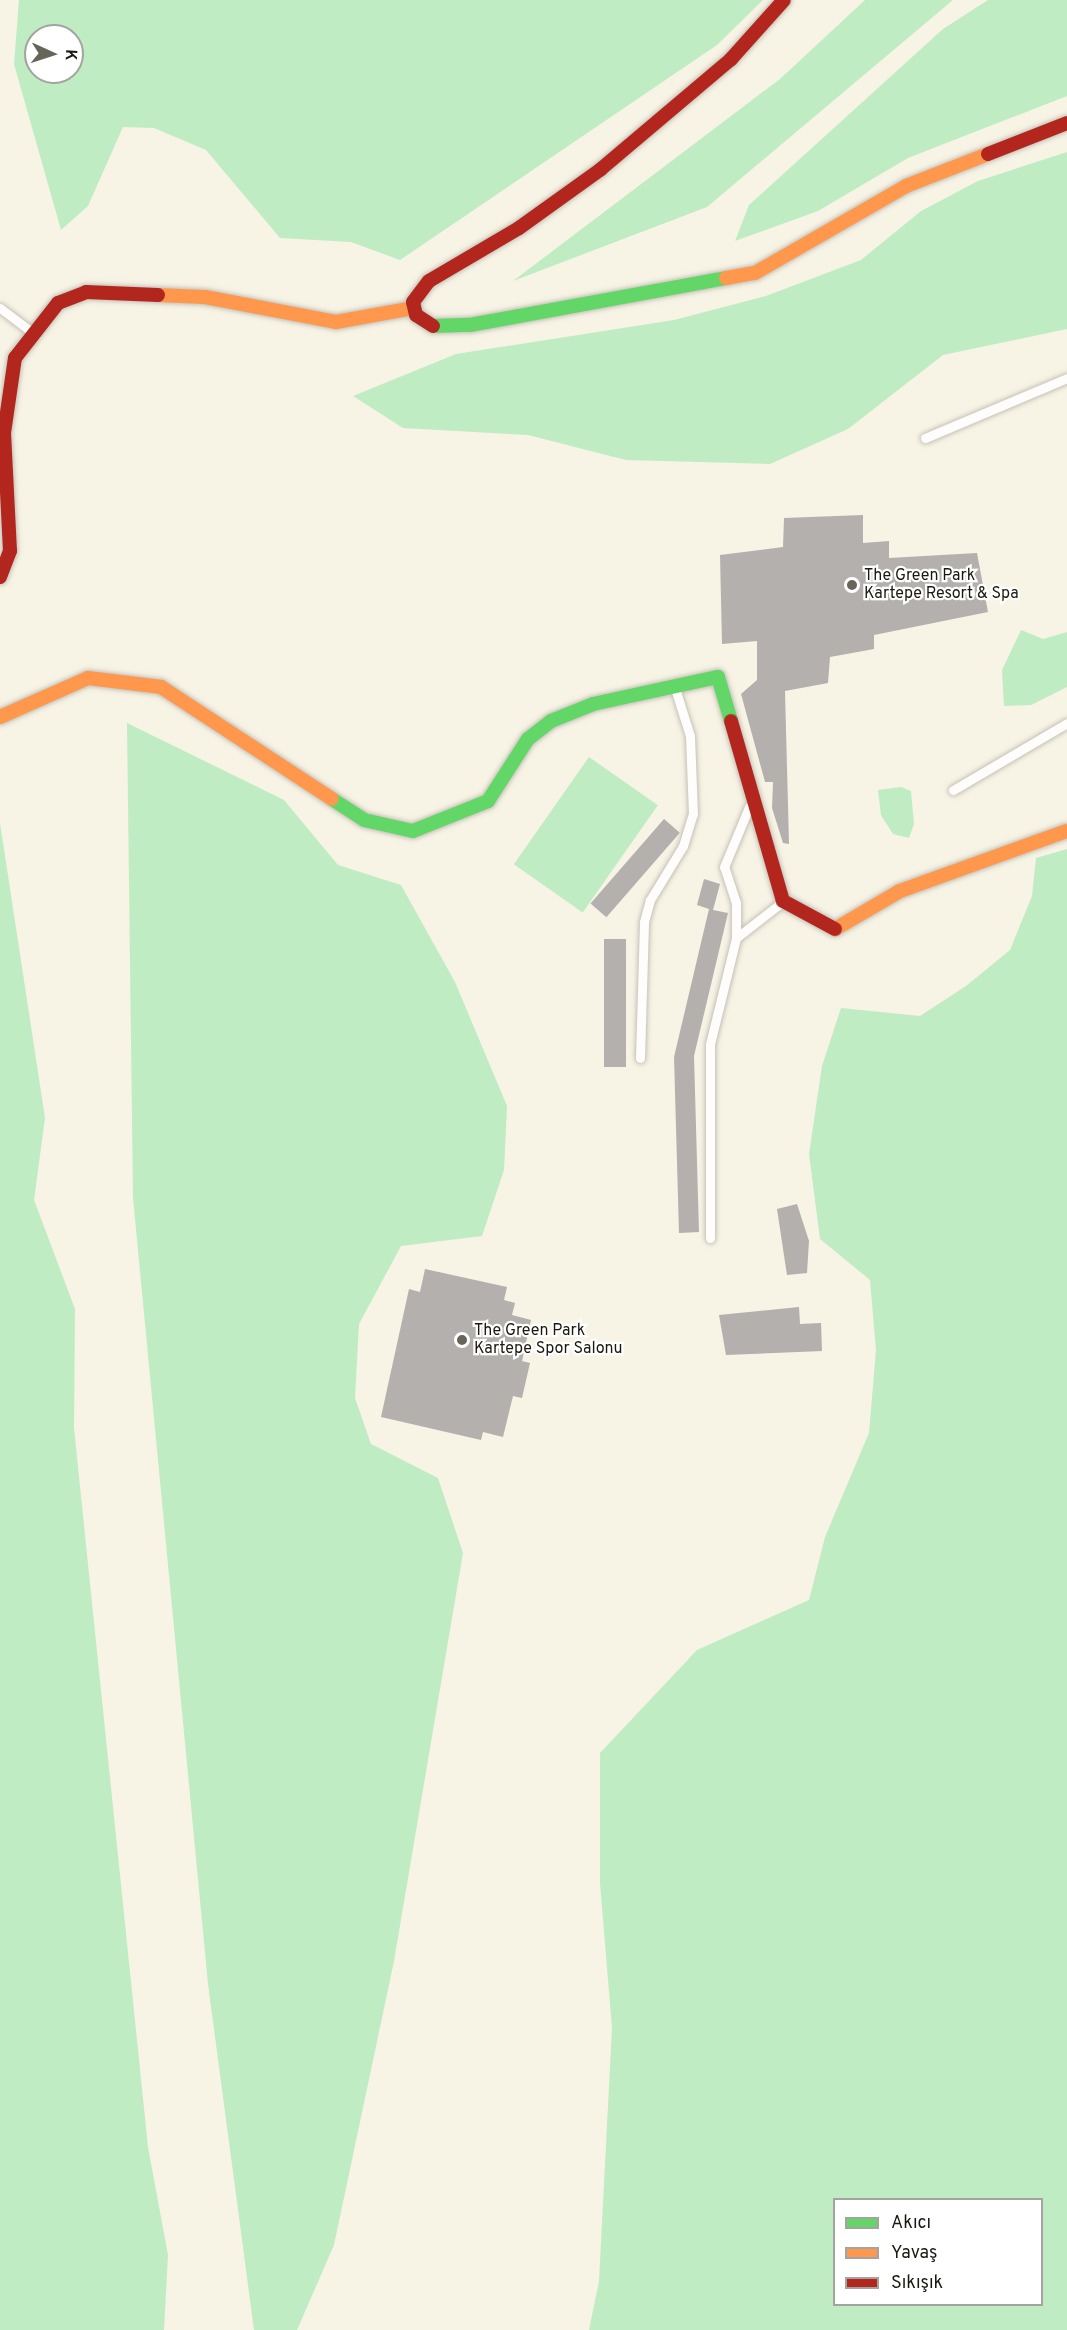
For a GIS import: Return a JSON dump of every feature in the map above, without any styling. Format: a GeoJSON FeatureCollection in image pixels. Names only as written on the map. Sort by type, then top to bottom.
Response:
{"type":"FeatureCollection","features":[{"type":"Feature","properties":{"kind":"street"},"geometry":{"type":"LineString","coordinates":[[0,577],[10,551],[4,456],[8,390],[15,358],[31,331],[58,303],[86,292],[224,300],[336,322],[413,308],[429,281],[562,199],[679,105],[784,0]]}},
{"type":"Feature","properties":{"kind":"street"},"geometry":{"type":"LineString","coordinates":[[413,308],[433,326],[462,326],[755,273],[906,186],[1067,123]]}},
{"type":"Feature","properties":{"kind":"street"},"geometry":{"type":"LineString","coordinates":[[0,717],[88,678],[143,682],[180,697],[364,820],[412,831],[488,801],[528,739],[551,721],[593,704],[718,677],[783,901],[835,929],[900,891],[1067,831]]}},
{"type":"Feature","properties":{"kind":"lane"},"geometry":{"type":"LineString","coordinates":[[0,308],[31,331]]}},
{"type":"Feature","properties":{"kind":"lane"},"geometry":{"type":"LineString","coordinates":[[925,438],[1067,378]]}},
{"type":"Feature","properties":{"kind":"lane"},"geometry":{"type":"LineString","coordinates":[[640,1058],[644,922],[683,846],[693,814],[690,736],[674,687]]}},
{"type":"Feature","properties":{"kind":"lane"},"geometry":{"type":"LineString","coordinates":[[953,790],[1067,723]]}},
{"type":"Feature","properties":{"kind":"lane"},"geometry":{"type":"LineString","coordinates":[[710,1238],[708,1070],[736,938],[736,903],[723,867],[753,798]]}},
{"type":"Feature","properties":{"kind":"lane"},"geometry":{"type":"LineString","coordinates":[[736,938],[783,901]]}},
{"type":"Feature","properties":{"kind":"green space"},"geometry":{"type":"Polygon","coordinates":[[[19,0],[763,0],[717,45],[400,260],[351,242],[280,238],[206,150],[154,128],[123,127],[88,206],[61,230],[14,64],[19,0]]]}},
{"type":"Feature","properties":{"kind":"green space"},"geometry":{"type":"Polygon","coordinates":[[[865,0],[953,0],[707,207],[513,281],[780,79],[865,0]]]}},
{"type":"Feature","properties":{"kind":"green space"},"geometry":{"type":"Polygon","coordinates":[[[988,0],[1067,0],[1067,96],[908,158],[818,211],[735,241],[749,205],[943,29],[988,0]]]}},
{"type":"Feature","properties":{"kind":"green space"},"geometry":{"type":"Polygon","coordinates":[[[1067,152],[1067,329],[943,355],[848,429],[770,464],[626,460],[528,435],[403,428],[353,396],[456,354],[674,320],[766,296],[861,260],[921,211],[978,181],[1067,152]]]}},
{"type":"Feature","properties":{"kind":"green space"},"geometry":{"type":"Polygon","coordinates":[[[1021,630],[1043,639],[1067,632],[1067,687],[1031,705],[1004,706],[1002,670],[1021,630]]]}},
{"type":"Feature","properties":{"kind":"green space"},"geometry":{"type":"Polygon","coordinates":[[[127,723],[284,800],[338,865],[401,885],[455,982],[507,1106],[504,1170],[482,1236],[401,1246],[359,1324],[355,1398],[371,1444],[438,1478],[463,1553],[394,1961],[334,2245],[297,2330],[254,2330],[208,1984],[133,1198],[127,723]]]}},
{"type":"Feature","properties":{"kind":"green space"},"geometry":{"type":"Polygon","coordinates":[[[589,757],[658,805],[583,912],[514,864],[589,757]]]}},
{"type":"Feature","properties":{"kind":"green space"},"geometry":{"type":"Polygon","coordinates":[[[901,787],[911,791],[914,824],[909,838],[893,834],[881,815],[878,790],[901,787]]]}},
{"type":"Feature","properties":{"kind":"green space"},"geometry":{"type":"Polygon","coordinates":[[[0,823],[45,1118],[34,1200],[75,1309],[74,1428],[148,2147],[168,2255],[164,2330],[0,2330],[0,823]]]}},
{"type":"Feature","properties":{"kind":"green space"},"geometry":{"type":"Polygon","coordinates":[[[1067,849],[1067,2330],[589,2330],[599,2281],[612,2028],[600,1883],[600,1753],[697,1650],[809,1600],[825,1537],[869,1433],[876,1350],[870,1280],[820,1239],[809,1154],[822,1066],[841,1008],[920,1016],[966,986],[1010,950],[1032,896],[1036,858],[1067,849]]]}},
{"type":"Feature","properties":{"kind":"building","name":"The Green Park Kartepe Resort & Spa"},"geometry":{"type":"Polygon","coordinates":[[[863,515],[863,543],[889,541],[889,558],[977,553],[988,612],[874,635],[874,649],[830,657],[828,683],[785,691],[789,844],[783,843],[772,808],[773,782],[765,782],[741,694],[757,680],[757,641],[722,644],[720,555],[783,547],[784,518],[863,515]]]}},
{"type":"Feature","properties":{"kind":"building"},"geometry":{"type":"Polygon","coordinates":[[[664,819],[680,833],[606,917],[591,904],[664,819]]]}},
{"type":"Feature","properties":{"kind":"building"},"geometry":{"type":"Polygon","coordinates":[[[704,879],[720,884],[713,910],[728,913],[694,1056],[699,1232],[679,1233],[674,1057],[709,909],[697,905],[704,879]]]}},
{"type":"Feature","properties":{"kind":"building"},"geometry":{"type":"Polygon","coordinates":[[[604,939],[626,939],[626,1067],[604,1067],[604,939]]]}},
{"type":"Feature","properties":{"kind":"building"},"geometry":{"type":"Polygon","coordinates":[[[797,1204],[809,1241],[807,1273],[787,1275],[777,1209],[797,1204]]]}},
{"type":"Feature","properties":{"kind":"building","name":"The Green Park Kartepe Spor Salonu"},"geometry":{"type":"Polygon","coordinates":[[[425,1269],[507,1287],[504,1300],[515,1303],[512,1315],[531,1320],[522,1361],[530,1363],[522,1398],[513,1396],[503,1437],[483,1432],[481,1440],[381,1417],[409,1289],[420,1292],[425,1269]]]}},
{"type":"Feature","properties":{"kind":"building"},"geometry":{"type":"Polygon","coordinates":[[[799,1307],[800,1324],[821,1323],[822,1351],[726,1355],[719,1315],[799,1307]]]}},
{"type":"Feature","properties":{"kind":"traffic: fast"},"geometry":{"type":"LineString","coordinates":[[433,326],[470,325],[726,278]]}},
{"type":"Feature","properties":{"kind":"traffic: fast"},"geometry":{"type":"LineString","coordinates":[[332,799],[364,820],[413,831],[488,801],[528,739],[551,721],[593,704],[718,677],[731,721]]}},
{"type":"Feature","properties":{"kind":"traffic: slow"},"geometry":{"type":"LineString","coordinates":[[726,278],[755,273],[906,186],[988,154]]}},
{"type":"Feature","properties":{"kind":"traffic: slow"},"geometry":{"type":"LineString","coordinates":[[158,295],[205,297],[336,322],[413,308]]}},
{"type":"Feature","properties":{"kind":"traffic: slow"},"geometry":{"type":"LineString","coordinates":[[0,717],[88,678],[161,687],[332,799]]}},
{"type":"Feature","properties":{"kind":"traffic: slow"},"geometry":{"type":"LineString","coordinates":[[835,929],[900,891],[1067,831]]}},
{"type":"Feature","properties":{"kind":"traffic: jam"},"geometry":{"type":"LineString","coordinates":[[433,326],[416,315],[413,302],[429,281],[519,228],[601,169],[731,59],[784,0]]}},
{"type":"Feature","properties":{"kind":"traffic: jam"},"geometry":{"type":"LineString","coordinates":[[988,154],[1067,123]]}},
{"type":"Feature","properties":{"kind":"traffic: jam"},"geometry":{"type":"LineString","coordinates":[[0,577],[10,551],[4,433],[15,358],[58,303],[86,292],[158,295]]}},
{"type":"Feature","properties":{"kind":"traffic: jam"},"geometry":{"type":"LineString","coordinates":[[731,721],[783,901],[835,929]]}},
{"type":"Feature","properties":{"kind":"place","name":"The Green Park Kartepe Resort & Spa"},"geometry":{"type":"Point","coordinates":[852,585]}},
{"type":"Feature","properties":{"kind":"place","name":"The Green Park Kartepe Spor Salonu"},"geometry":{"type":"Point","coordinates":[462,1340]}}]}
